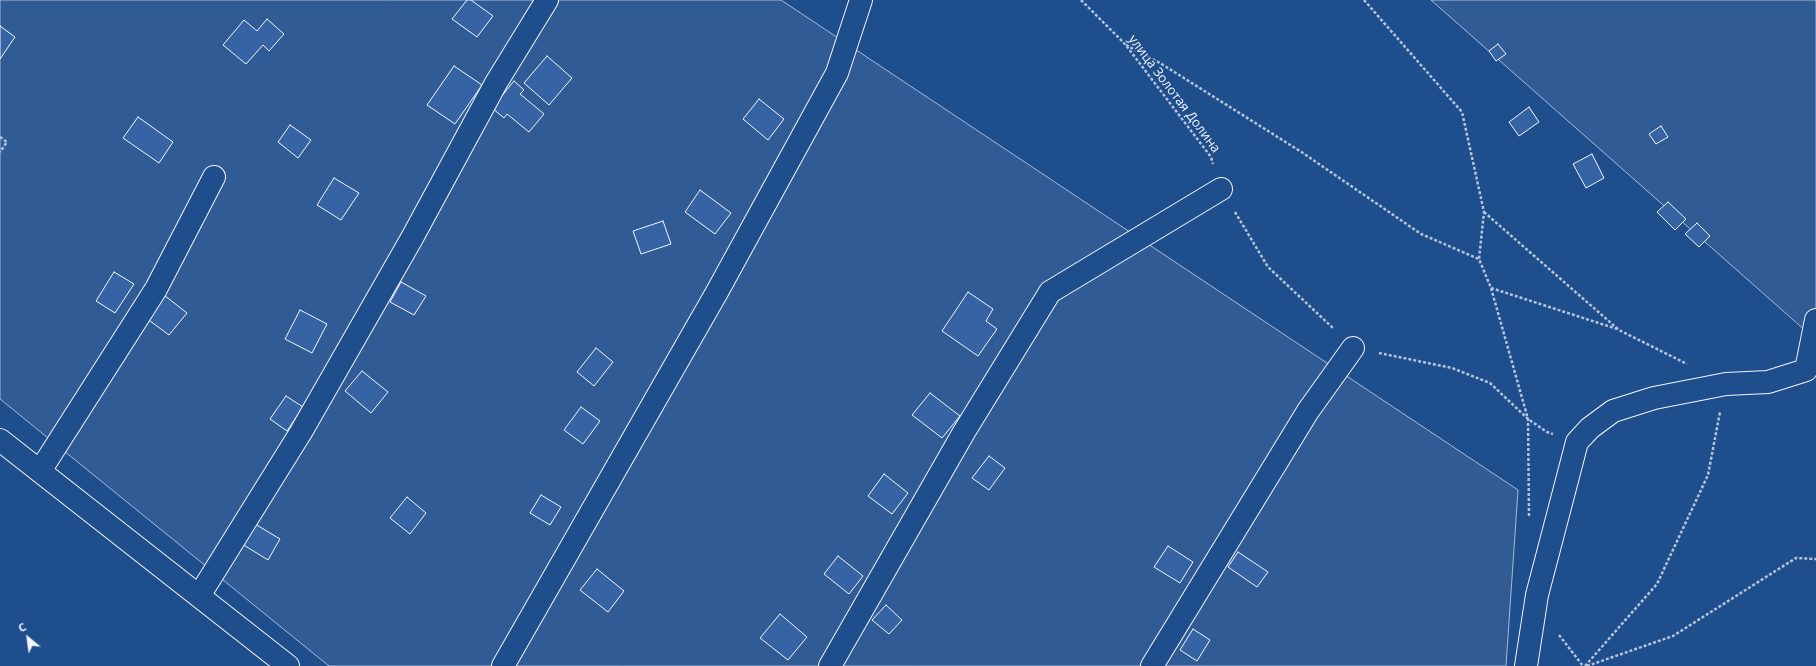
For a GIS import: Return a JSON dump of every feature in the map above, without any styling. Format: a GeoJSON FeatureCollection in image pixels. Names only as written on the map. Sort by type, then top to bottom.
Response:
{"type":"FeatureCollection","features":[{"type":"Feature","properties":{"kind":"street"},"geometry":{"type":"LineString","coordinates":[[199,596],[301,432],[412,238],[496,83],[547,0]]}},
{"type":"Feature","properties":{"kind":"street"},"geometry":{"type":"LineString","coordinates":[[503,666],[717,292],[833,80],[861,0]]}},
{"type":"Feature","properties":{"kind":"street"},"geometry":{"type":"LineString","coordinates":[[40,471],[156,289],[214,177]]}},
{"type":"Feature","properties":{"kind":"street"},"geometry":{"type":"LineString","coordinates":[[830,666],[964,432],[1050,292],[1221,189]]}},
{"type":"Feature","properties":{"kind":"street"},"geometry":{"type":"LineString","coordinates":[[1526,666],[1537,595],[1577,442],[1590,428],[1613,411],[1654,398],[1726,384],[1768,382],[1806,370],[1816,320]]}},
{"type":"Feature","properties":{"kind":"street"},"geometry":{"type":"LineString","coordinates":[[1152,666],[1308,410],[1352,348]]}},
{"type":"Feature","properties":{"kind":"street"},"geometry":{"type":"LineString","coordinates":[[0,440],[288,666]]}},
{"type":"Feature","properties":{"kind":"path","name":"улица Золотая Долина"},"geometry":{"type":"LineString","coordinates":[[1081,0],[1125,44],[1211,157],[1221,189],[1268,267],[1352,348]]}},
{"type":"Feature","properties":{"kind":"path"},"geometry":{"type":"LineString","coordinates":[[1364,0],[1462,112],[1484,212],[1479,259],[1491,288],[1528,418],[1529,523]]}},
{"type":"Feature","properties":{"kind":"path"},"geometry":{"type":"LineString","coordinates":[[1125,44],[1160,63],[1302,153],[1421,234],[1479,259]]}},
{"type":"Feature","properties":{"kind":"path"},"geometry":{"type":"LineString","coordinates":[[0,137],[7,142],[0,152]]}},
{"type":"Feature","properties":{"kind":"path"},"geometry":{"type":"LineString","coordinates":[[1484,212],[1619,330]]}},
{"type":"Feature","properties":{"kind":"path"},"geometry":{"type":"LineString","coordinates":[[1491,288],[1619,330],[1690,366]]}},
{"type":"Feature","properties":{"kind":"path"},"geometry":{"type":"LineString","coordinates":[[1352,348],[1452,368],[1490,383],[1528,418],[1547,432],[1577,442]]}},
{"type":"Feature","properties":{"kind":"path"},"geometry":{"type":"LineString","coordinates":[[1586,666],[1657,584],[1708,475],[1726,384]]}},
{"type":"Feature","properties":{"kind":"path"},"geometry":{"type":"LineString","coordinates":[[1586,666],[1673,636],[1796,558],[1816,559]]}},
{"type":"Feature","properties":{"kind":"shaded area"},"geometry":{"type":"Polygon","coordinates":[[[0,0],[781,0],[1518,490],[1506,666],[329,666],[0,399],[0,0]]]}},
{"type":"Feature","properties":{"kind":"shaded area"},"geometry":{"type":"Polygon","coordinates":[[[1431,0],[1816,0],[1816,340],[1431,0]]]}},
{"type":"Feature","properties":{"kind":"building"},"geometry":{"type":"Polygon","coordinates":[[[467,0],[471,0],[493,16],[477,37],[452,19],[467,0]]]}},
{"type":"Feature","properties":{"kind":"building"},"geometry":{"type":"Polygon","coordinates":[[[267,19],[284,34],[269,51],[263,45],[246,64],[223,45],[244,20],[257,31],[267,19]]]}},
{"type":"Feature","properties":{"kind":"building"},"geometry":{"type":"Polygon","coordinates":[[[0,26],[15,37],[0,59],[0,26]]]}},
{"type":"Feature","properties":{"kind":"building"},"geometry":{"type":"Polygon","coordinates":[[[1498,44],[1506,54],[1496,61],[1489,51],[1498,44]]]}},
{"type":"Feature","properties":{"kind":"building"},"geometry":{"type":"Polygon","coordinates":[[[547,56],[572,78],[549,105],[524,83],[547,56]]]}},
{"type":"Feature","properties":{"kind":"building"},"geometry":{"type":"Polygon","coordinates":[[[454,66],[482,85],[455,124],[427,105],[454,66]]]}},
{"type":"Feature","properties":{"kind":"building"},"geometry":{"type":"Polygon","coordinates":[[[514,81],[524,90],[520,94],[544,114],[529,132],[507,114],[504,118],[492,108],[514,81]]]}},
{"type":"Feature","properties":{"kind":"building"},"geometry":{"type":"Polygon","coordinates":[[[759,99],[784,119],[768,140],[743,119],[759,99]]]}},
{"type":"Feature","properties":{"kind":"building"},"geometry":{"type":"Polygon","coordinates":[[[1529,107],[1539,122],[1519,136],[1509,122],[1529,107]]]}},
{"type":"Feature","properties":{"kind":"building"},"geometry":{"type":"Polygon","coordinates":[[[138,117],[173,142],[159,163],[123,138],[138,117]]]}},
{"type":"Feature","properties":{"kind":"building"},"geometry":{"type":"Polygon","coordinates":[[[290,125],[311,140],[298,158],[278,142],[290,125]]]}},
{"type":"Feature","properties":{"kind":"building"},"geometry":{"type":"Polygon","coordinates":[[[1661,126],[1668,137],[1656,144],[1649,134],[1661,126]]]}},
{"type":"Feature","properties":{"kind":"building"},"geometry":{"type":"Polygon","coordinates":[[[1592,154],[1604,178],[1586,188],[1573,164],[1592,154]]]}},
{"type":"Feature","properties":{"kind":"building"},"geometry":{"type":"Polygon","coordinates":[[[334,178],[359,193],[341,220],[317,205],[334,178]]]}},
{"type":"Feature","properties":{"kind":"building"},"geometry":{"type":"Polygon","coordinates":[[[700,190],[731,213],[715,234],[685,212],[700,190]]]}},
{"type":"Feature","properties":{"kind":"building"},"geometry":{"type":"Polygon","coordinates":[[[1668,202],[1686,219],[1675,230],[1657,212],[1668,202]]]}},
{"type":"Feature","properties":{"kind":"building"},"geometry":{"type":"Polygon","coordinates":[[[663,221],[671,244],[641,254],[633,231],[663,221]]]}},
{"type":"Feature","properties":{"kind":"building"},"geometry":{"type":"Polygon","coordinates":[[[1697,223],[1710,236],[1699,247],[1685,234],[1697,223]]]}},
{"type":"Feature","properties":{"kind":"building"},"geometry":{"type":"Polygon","coordinates":[[[114,272],[134,284],[115,313],[96,301],[114,272]]]}},
{"type":"Feature","properties":{"kind":"building"},"geometry":{"type":"Polygon","coordinates":[[[401,282],[426,296],[414,315],[390,302],[401,282]]]}},
{"type":"Feature","properties":{"kind":"building"},"geometry":{"type":"Polygon","coordinates":[[[968,292],[993,309],[986,321],[997,329],[978,356],[942,331],[968,292]]]}},
{"type":"Feature","properties":{"kind":"building"},"geometry":{"type":"Polygon","coordinates":[[[164,295],[187,313],[169,335],[146,318],[164,295]]]}},
{"type":"Feature","properties":{"kind":"building"},"geometry":{"type":"Polygon","coordinates":[[[300,310],[327,324],[312,353],[285,339],[300,310]]]}},
{"type":"Feature","properties":{"kind":"building"},"geometry":{"type":"Polygon","coordinates":[[[596,348],[613,362],[594,386],[577,372],[596,348]]]}},
{"type":"Feature","properties":{"kind":"building"},"geometry":{"type":"Polygon","coordinates":[[[362,371],[388,392],[371,413],[345,391],[362,371]]]}},
{"type":"Feature","properties":{"kind":"building"},"geometry":{"type":"Polygon","coordinates":[[[930,393],[960,416],[942,438],[912,415],[930,393]]]}},
{"type":"Feature","properties":{"kind":"building"},"geometry":{"type":"Polygon","coordinates":[[[286,396],[303,407],[287,431],[270,419],[286,396]]]}},
{"type":"Feature","properties":{"kind":"building"},"geometry":{"type":"Polygon","coordinates":[[[581,407],[600,421],[583,444],[564,430],[581,407]]]}},
{"type":"Feature","properties":{"kind":"building"},"geometry":{"type":"Polygon","coordinates":[[[989,456],[1005,468],[989,490],[972,478],[989,456]]]}},
{"type":"Feature","properties":{"kind":"building"},"geometry":{"type":"Polygon","coordinates":[[[884,474],[908,493],[892,514],[868,496],[884,474]]]}},
{"type":"Feature","properties":{"kind":"building"},"geometry":{"type":"Polygon","coordinates":[[[541,495],[561,507],[550,525],[530,513],[541,495]]]}},
{"type":"Feature","properties":{"kind":"building"},"geometry":{"type":"Polygon","coordinates":[[[407,497],[426,513],[410,534],[390,518],[407,497]]]}},
{"type":"Feature","properties":{"kind":"building"},"geometry":{"type":"Polygon","coordinates":[[[255,524],[280,539],[268,560],[242,544],[255,524]]]}},
{"type":"Feature","properties":{"kind":"building"},"geometry":{"type":"Polygon","coordinates":[[[1168,546],[1193,562],[1180,583],[1154,567],[1168,546]]]}},
{"type":"Feature","properties":{"kind":"building"},"geometry":{"type":"Polygon","coordinates":[[[1238,552],[1268,572],[1257,587],[1228,567],[1238,552]]]}},
{"type":"Feature","properties":{"kind":"building"},"geometry":{"type":"Polygon","coordinates":[[[838,556],[863,576],[849,594],[824,574],[838,556]]]}},
{"type":"Feature","properties":{"kind":"building"},"geometry":{"type":"Polygon","coordinates":[[[597,569],[624,591],[608,612],[580,590],[597,569]]]}},
{"type":"Feature","properties":{"kind":"building"},"geometry":{"type":"Polygon","coordinates":[[[886,605],[902,620],[889,634],[872,620],[886,605]]]}},
{"type":"Feature","properties":{"kind":"building"},"geometry":{"type":"Polygon","coordinates":[[[780,614],[807,637],[788,660],[760,638],[780,614]]]}},
{"type":"Feature","properties":{"kind":"building"},"geometry":{"type":"Polygon","coordinates":[[[1193,629],[1210,640],[1197,661],[1180,650],[1193,629]]]}}]}
